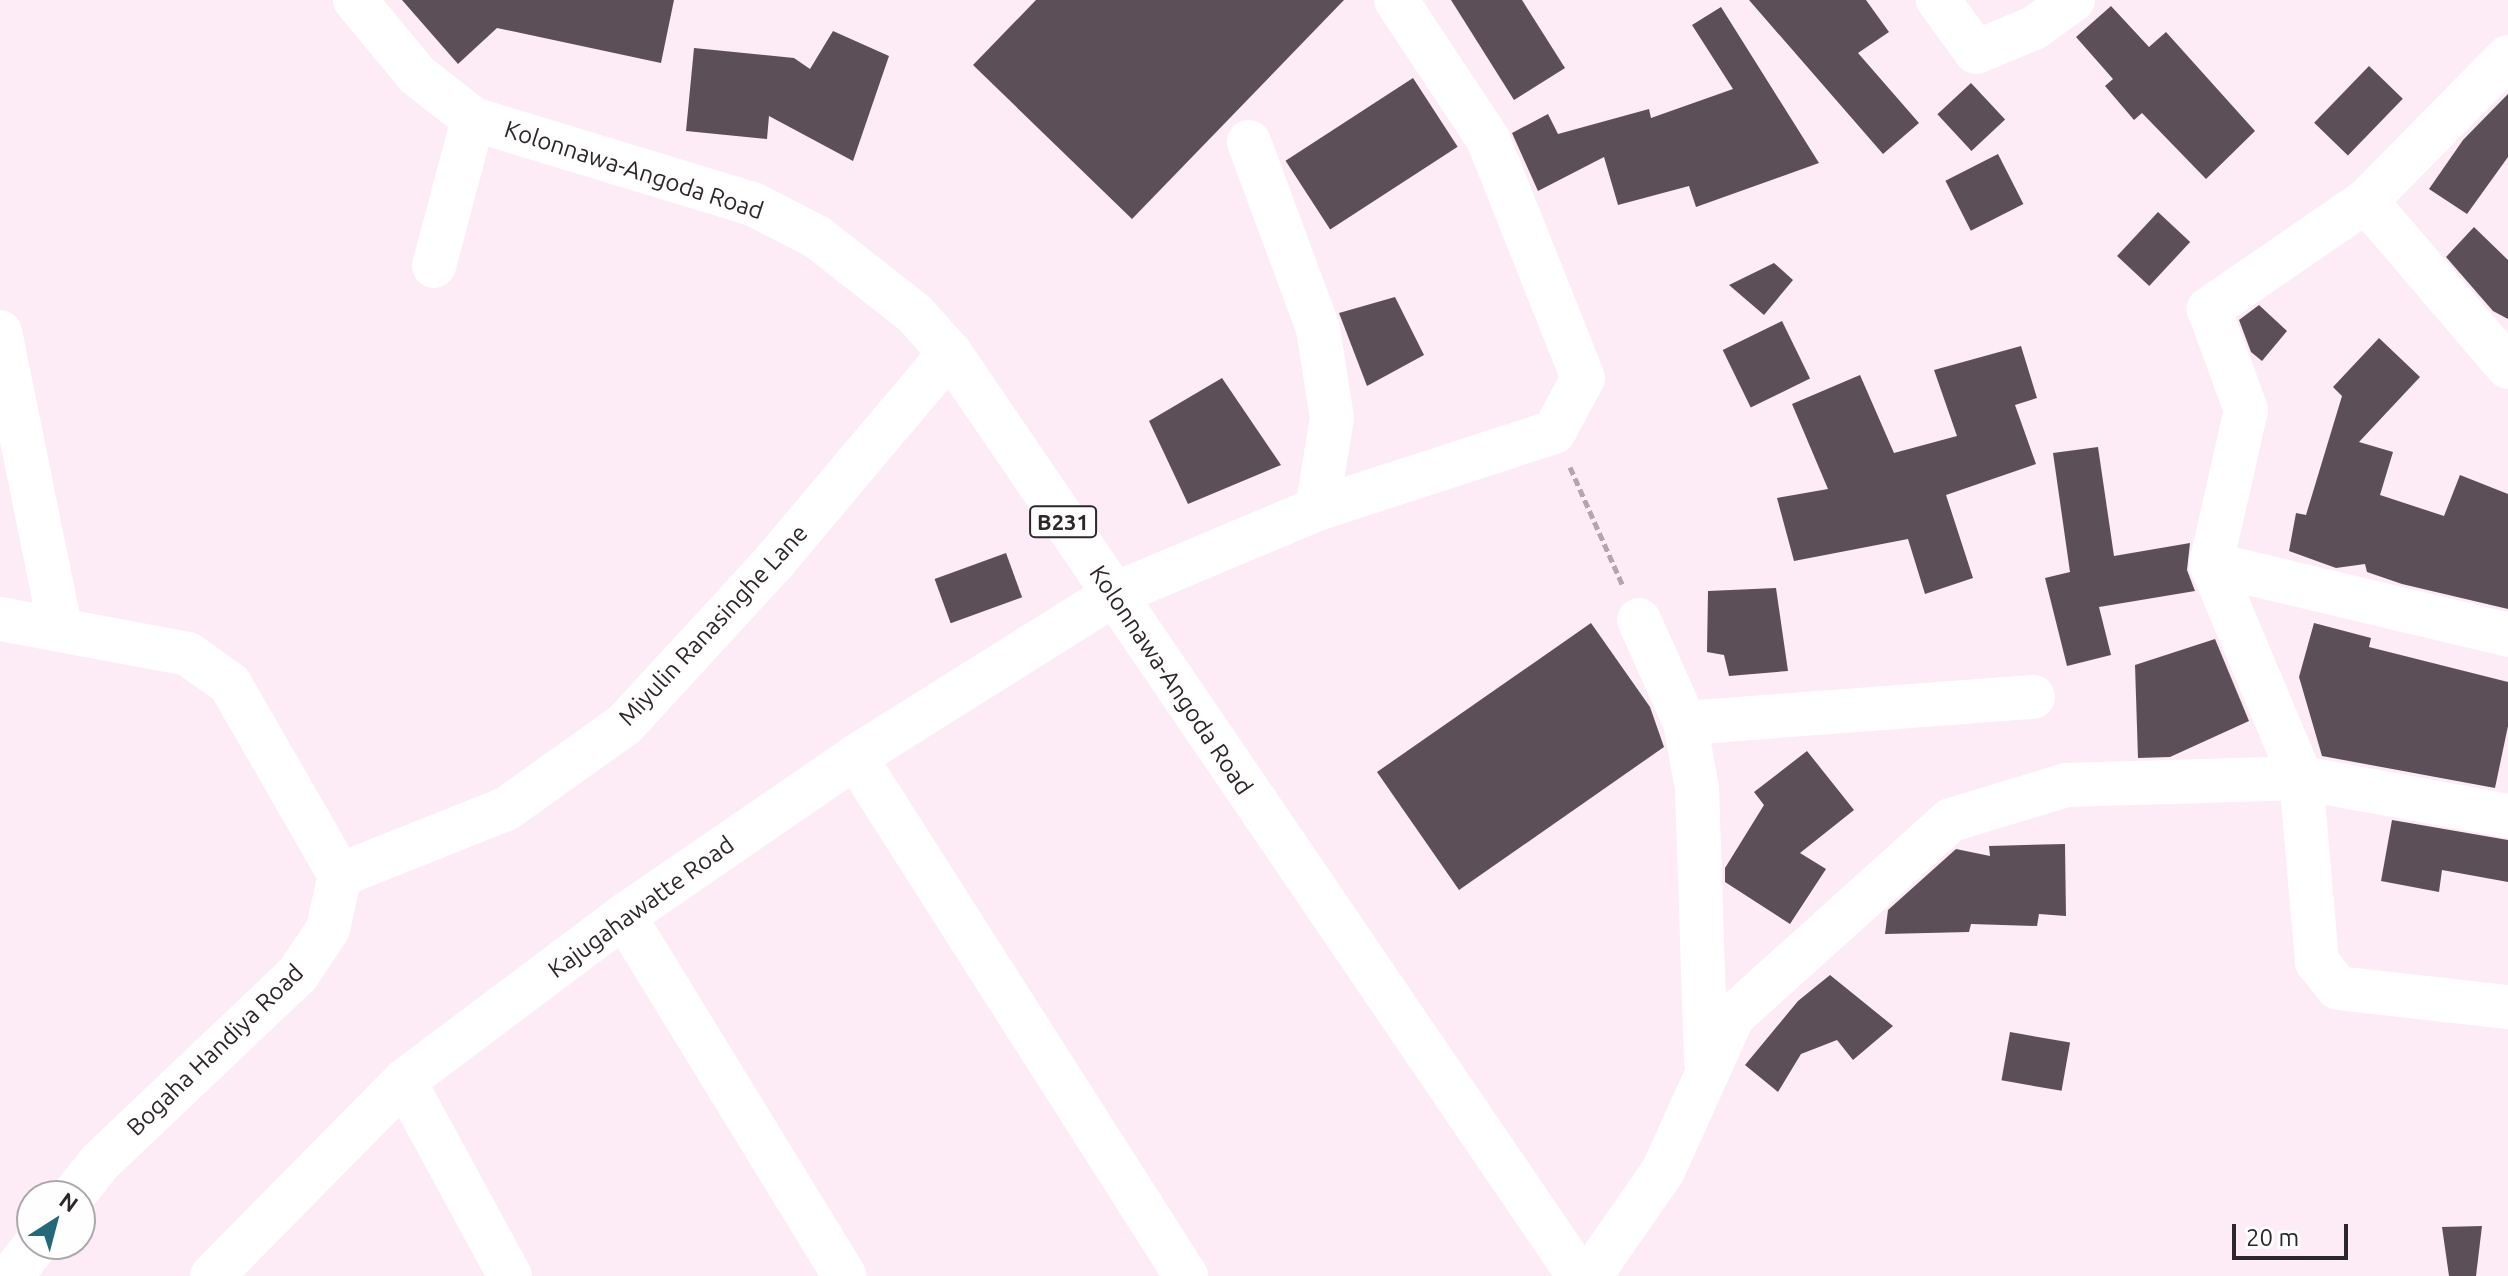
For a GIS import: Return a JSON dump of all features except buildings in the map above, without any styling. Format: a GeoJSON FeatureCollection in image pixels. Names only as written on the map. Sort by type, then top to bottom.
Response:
{"type":"FeatureCollection","features":[{"type":"Feature","properties":{"kind":"street","name":"Kolonnawa-Angoda Road"},"geometry":{"type":"LineString","coordinates":[[355,0],[417,75],[473,119],[753,204],[877,278],[950,353],[1579,1276]]}},
{"type":"Feature","properties":{"kind":"street"},"geometry":{"type":"LineString","coordinates":[[1396,0],[1488,139],[1583,378],[1554,432]]}},
{"type":"Feature","properties":{"kind":"street"},"geometry":{"type":"LineString","coordinates":[[1938,0],[1976,52],[2034,28],[2073,0]]}},
{"type":"Feature","properties":{"kind":"street"},"geometry":{"type":"LineString","coordinates":[[2508,57],[2366,201],[2209,309],[2246,410],[2211,564],[2301,778],[2317,962],[2338,988],[2508,1007]]}},
{"type":"Feature","properties":{"kind":"street"},"geometry":{"type":"LineString","coordinates":[[434,266],[473,119]]}},
{"type":"Feature","properties":{"kind":"street"},"geometry":{"type":"LineString","coordinates":[[1249,142],[1318,329],[1332,418],[1317,509]]}},
{"type":"Feature","properties":{"kind":"street"},"geometry":{"type":"LineString","coordinates":[[2366,201],[2508,367]]}},
{"type":"Feature","properties":{"kind":"street"},"geometry":{"type":"LineString","coordinates":[[0,332],[60,628]]}},
{"type":"Feature","properties":{"kind":"street","name":"Miyulin Ranasinghe Lane"},"geometry":{"type":"LineString","coordinates":[[340,875],[506,809],[625,724],[773,563],[950,353]]}},
{"type":"Feature","properties":{"kind":"street","name":"Kajugahawatte Road"},"geometry":{"type":"LineString","coordinates":[[212,1276],[404,1081],[624,916],[855,757],[1115,594],[1317,509],[1554,432]]}},
{"type":"Feature","properties":{"kind":"street"},"geometry":{"type":"LineString","coordinates":[[2211,564],[2508,635]]}},
{"type":"Feature","properties":{"kind":"street"},"geometry":{"type":"LineString","coordinates":[[0,619],[188,654],[230,684],[340,875]]}},
{"type":"Feature","properties":{"kind":"street"},"geometry":{"type":"LineString","coordinates":[[1639,620],[1685,723],[1697,788],[1706,1076]]}},
{"type":"Feature","properties":{"kind":"street"},"geometry":{"type":"LineString","coordinates":[[1685,723],[2033,697]]}},
{"type":"Feature","properties":{"kind":"street"},"geometry":{"type":"LineString","coordinates":[[855,757],[1186,1276]]}},
{"type":"Feature","properties":{"kind":"street"},"geometry":{"type":"LineString","coordinates":[[1590,1276],[1663,1171],[1733,1016],[1951,820],[2066,785],[2301,778],[2508,816]]}},
{"type":"Feature","properties":{"kind":"street","name":"Bogaha Handiya Road"},"geometry":{"type":"LineString","coordinates":[[86,1180],[100,1162],[298,974],[328,929],[340,875]]}},
{"type":"Feature","properties":{"kind":"street"},"geometry":{"type":"LineString","coordinates":[[624,916],[845,1276]]}},
{"type":"Feature","properties":{"kind":"street"},"geometry":{"type":"LineString","coordinates":[[404,1081],[510,1276]]}},
{"type":"Feature","properties":{"kind":"street"},"geometry":{"type":"LineString","coordinates":[[11,1276],[24,1260]]}},
{"type":"Feature","properties":{"kind":"path"},"geometry":{"type":"LineString","coordinates":[[1554,432],[1639,620]]}}]}
